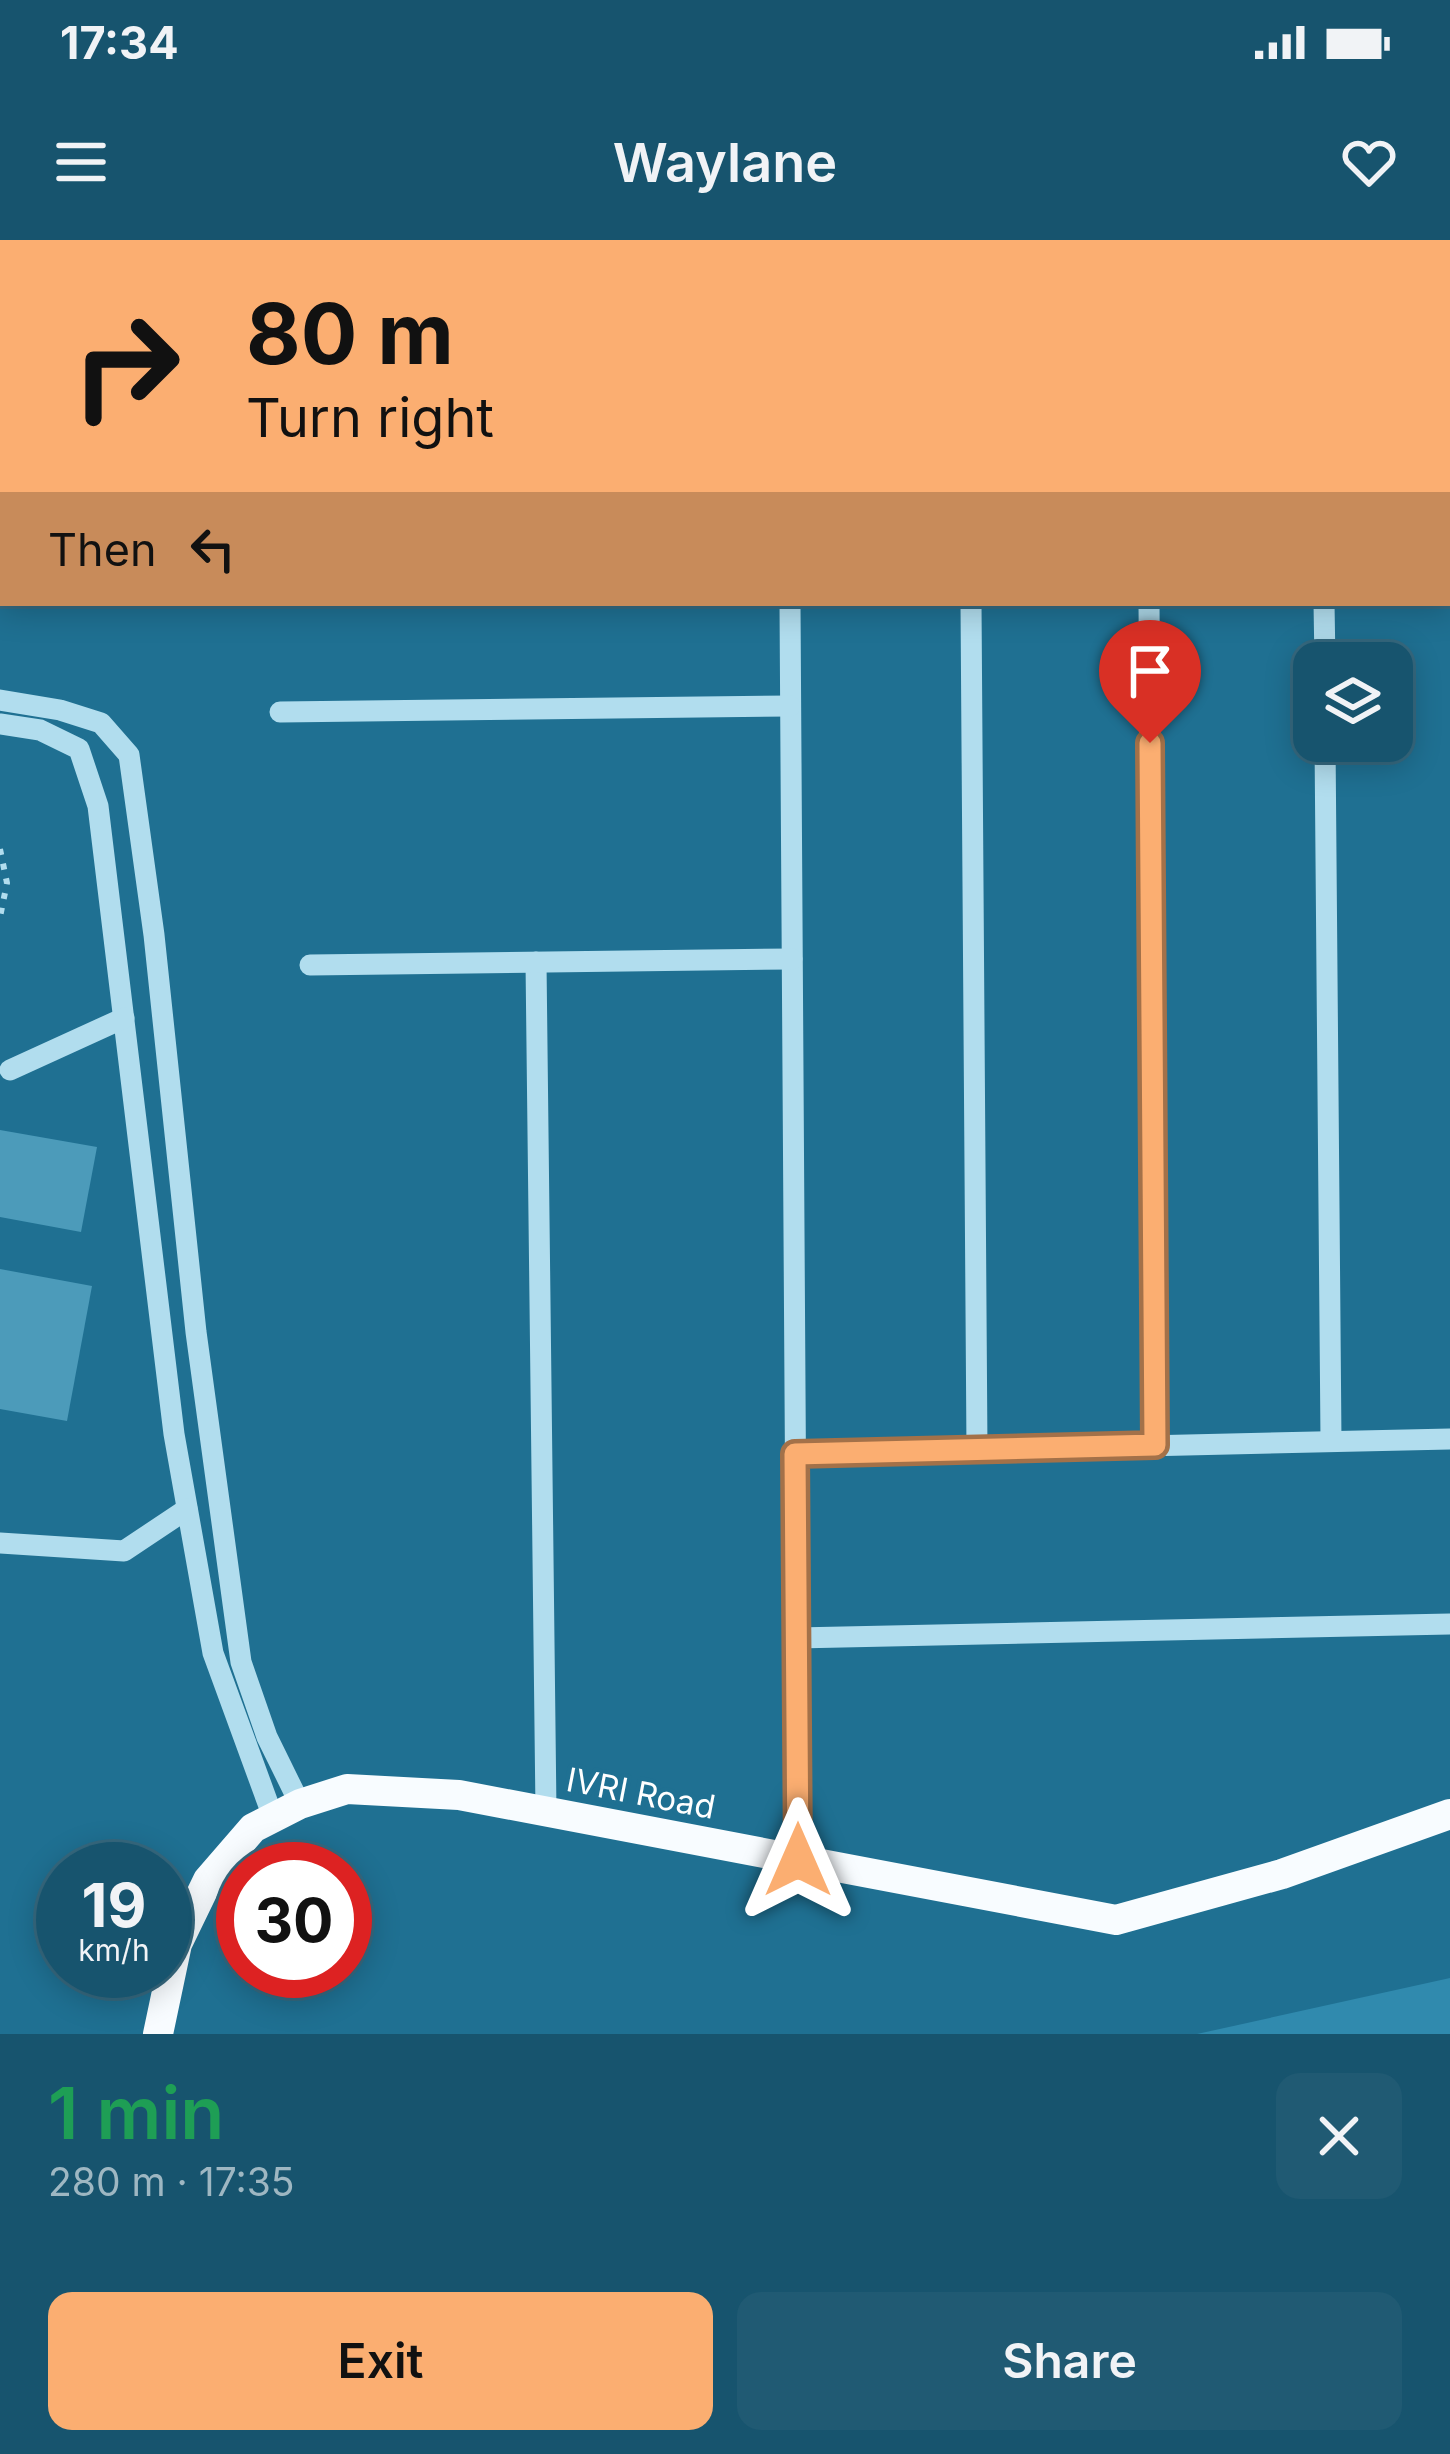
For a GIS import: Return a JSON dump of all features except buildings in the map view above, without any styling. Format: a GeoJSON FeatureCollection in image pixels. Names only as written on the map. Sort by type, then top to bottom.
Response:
{"type":"FeatureCollection","features":[{"type":"Feature","properties":{"kind":"main road","name":"IVRI Road"},"geometry":{"type":"LineString","coordinates":[[158,2034],[177,1944],[208,1880],[254,1828],[286,1810],[347,1789],[458,1795],[1116,1921],[1282,1874],[1450,1814]]}},
{"type":"Feature","properties":{"kind":"street"},"geometry":{"type":"LineString","coordinates":[[790,606],[798,1860]]}},
{"type":"Feature","properties":{"kind":"street"},"geometry":{"type":"LineString","coordinates":[[971,606],[977,1450]]}},
{"type":"Feature","properties":{"kind":"street"},"geometry":{"type":"LineString","coordinates":[[1149,606],[1155,1445]]}},
{"type":"Feature","properties":{"kind":"street"},"geometry":{"type":"LineString","coordinates":[[1324,606],[1325,642]]}},
{"type":"Feature","properties":{"kind":"street"},"geometry":{"type":"LineString","coordinates":[[0,700],[101,723],[129,755],[154,935],[196,1332],[241,1662],[268,1737],[286,1810]]}},
{"type":"Feature","properties":{"kind":"street"},"geometry":{"type":"LineString","coordinates":[[280,712],[790,706]]}},
{"type":"Feature","properties":{"kind":"street"},"geometry":{"type":"LineString","coordinates":[[0,724],[40,730],[79,748],[98,806],[174,1434],[213,1653],[286,1810]]}},
{"type":"Feature","properties":{"kind":"street"},"geometry":{"type":"LineString","coordinates":[[1325,762],[1330,1442]]}},
{"type":"Feature","properties":{"kind":"street"},"geometry":{"type":"LineString","coordinates":[[310,965],[792,959]]}},
{"type":"Feature","properties":{"kind":"street"},"geometry":{"type":"LineString","coordinates":[[536,962],[545,1812]]}},
{"type":"Feature","properties":{"kind":"street"},"geometry":{"type":"LineString","coordinates":[[10,1070],[124,1018]]}},
{"type":"Feature","properties":{"kind":"street"},"geometry":{"type":"LineString","coordinates":[[795,1454],[1450,1439]]}},
{"type":"Feature","properties":{"kind":"street"},"geometry":{"type":"LineString","coordinates":[[0,1543],[124,1551],[187,1509]]}},
{"type":"Feature","properties":{"kind":"street"},"geometry":{"type":"LineString","coordinates":[[796,1638],[1450,1624]]}},
{"type":"Feature","properties":{"kind":"path"},"geometry":{"type":"LineString","coordinates":[[0,849],[7,884],[0,917]]}},
{"type":"Feature","properties":{"kind":"shaded area"},"geometry":{"type":"Polygon","coordinates":[[[1450,1978],[1450,2034],[1197,2034],[1450,1978]]]}},
{"type":"Feature","properties":{"kind":"route"},"geometry":{"type":"LineString","coordinates":[[798,1860],[795,1454],[1155,1445],[1150,743]]}}]}
